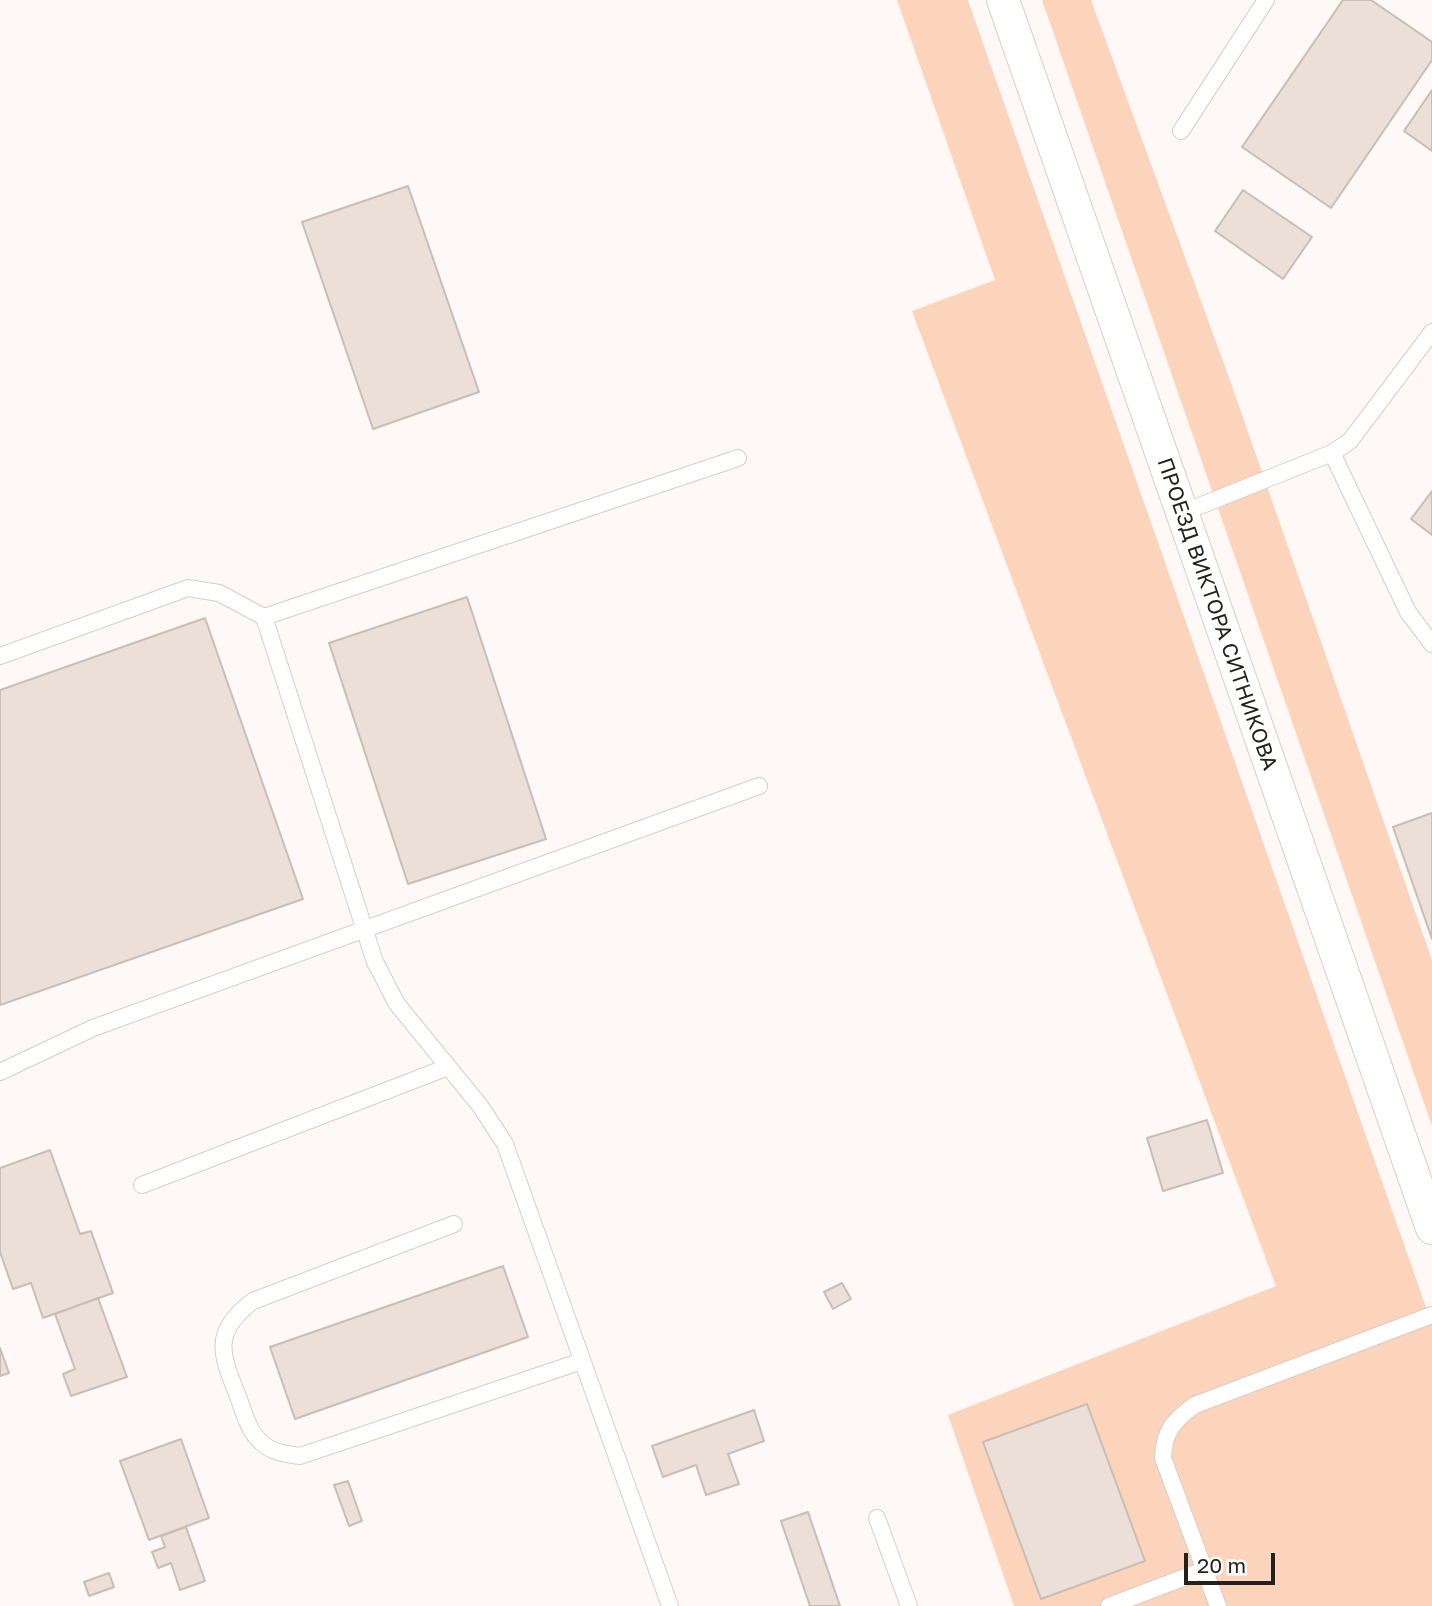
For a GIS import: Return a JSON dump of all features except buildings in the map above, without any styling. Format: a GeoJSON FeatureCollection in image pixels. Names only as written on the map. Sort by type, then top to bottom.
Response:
{"type":"FeatureCollection","features":[{"type":"Feature","properties":{"kind":"street","name":"ПРОЕЗД ВИКТОРА СИТНИКОВА"},"geometry":{"type":"LineString","coordinates":[[1003,0],[1432,1228]]}},
{"type":"Feature","properties":{"kind":"lane"},"geometry":{"type":"LineString","coordinates":[[1181,131],[1266,0]]}},
{"type":"Feature","properties":{"kind":"lane"},"geometry":{"type":"LineString","coordinates":[[1182,513],[1332,453],[1350,441],[1432,332]]}},
{"type":"Feature","properties":{"kind":"lane"},"geometry":{"type":"LineString","coordinates":[[1332,453],[1408,612],[1432,645]]}},
{"type":"Feature","properties":{"kind":"lane"},"geometry":{"type":"LineString","coordinates":[[264,617],[738,458]]}},
{"type":"Feature","properties":{"kind":"lane"},"geometry":{"type":"LineString","coordinates":[[0,656],[188,588],[219,593],[264,617],[375,962],[397,1004],[481,1107],[505,1144],[670,1606]]}},
{"type":"Feature","properties":{"kind":"lane"},"geometry":{"type":"LineString","coordinates":[[0,1072],[93,1028],[759,786]]}},
{"type":"Feature","properties":{"kind":"lane"},"geometry":{"type":"LineString","coordinates":[[142,1185],[448,1067]]}},
{"type":"Feature","properties":{"kind":"lane"},"geometry":{"type":"LineString","coordinates":[[454,1224],[253,1301],[233,1316],[224,1336],[222,1356],[248,1424],[260,1442],[276,1452],[300,1456],[582,1362]]}},
{"type":"Feature","properties":{"kind":"lane"},"geometry":{"type":"LineString","coordinates":[[1217,1606],[1163,1458],[1164,1442],[1172,1421],[1195,1405],[1432,1315]]}},
{"type":"Feature","properties":{"kind":"lane"},"geometry":{"type":"LineString","coordinates":[[877,1518],[909,1606]]}},
{"type":"Feature","properties":{"kind":"lane"},"geometry":{"type":"LineString","coordinates":[[1109,1606],[1204,1570]]}},
{"type":"Feature","properties":{"kind":"shaded area"},"geometry":{"type":"Polygon","coordinates":[[[897,0],[968,0],[1432,1324],[1432,1606],[1014,1606],[948,1415],[1276,1286],[912,311],[995,280],[897,0]]]}},
{"type":"Feature","properties":{"kind":"shaded area"},"geometry":{"type":"Polygon","coordinates":[[[1042,0],[1091,0],[1230,380],[1432,960],[1432,1126],[1042,0]]]}}]}
